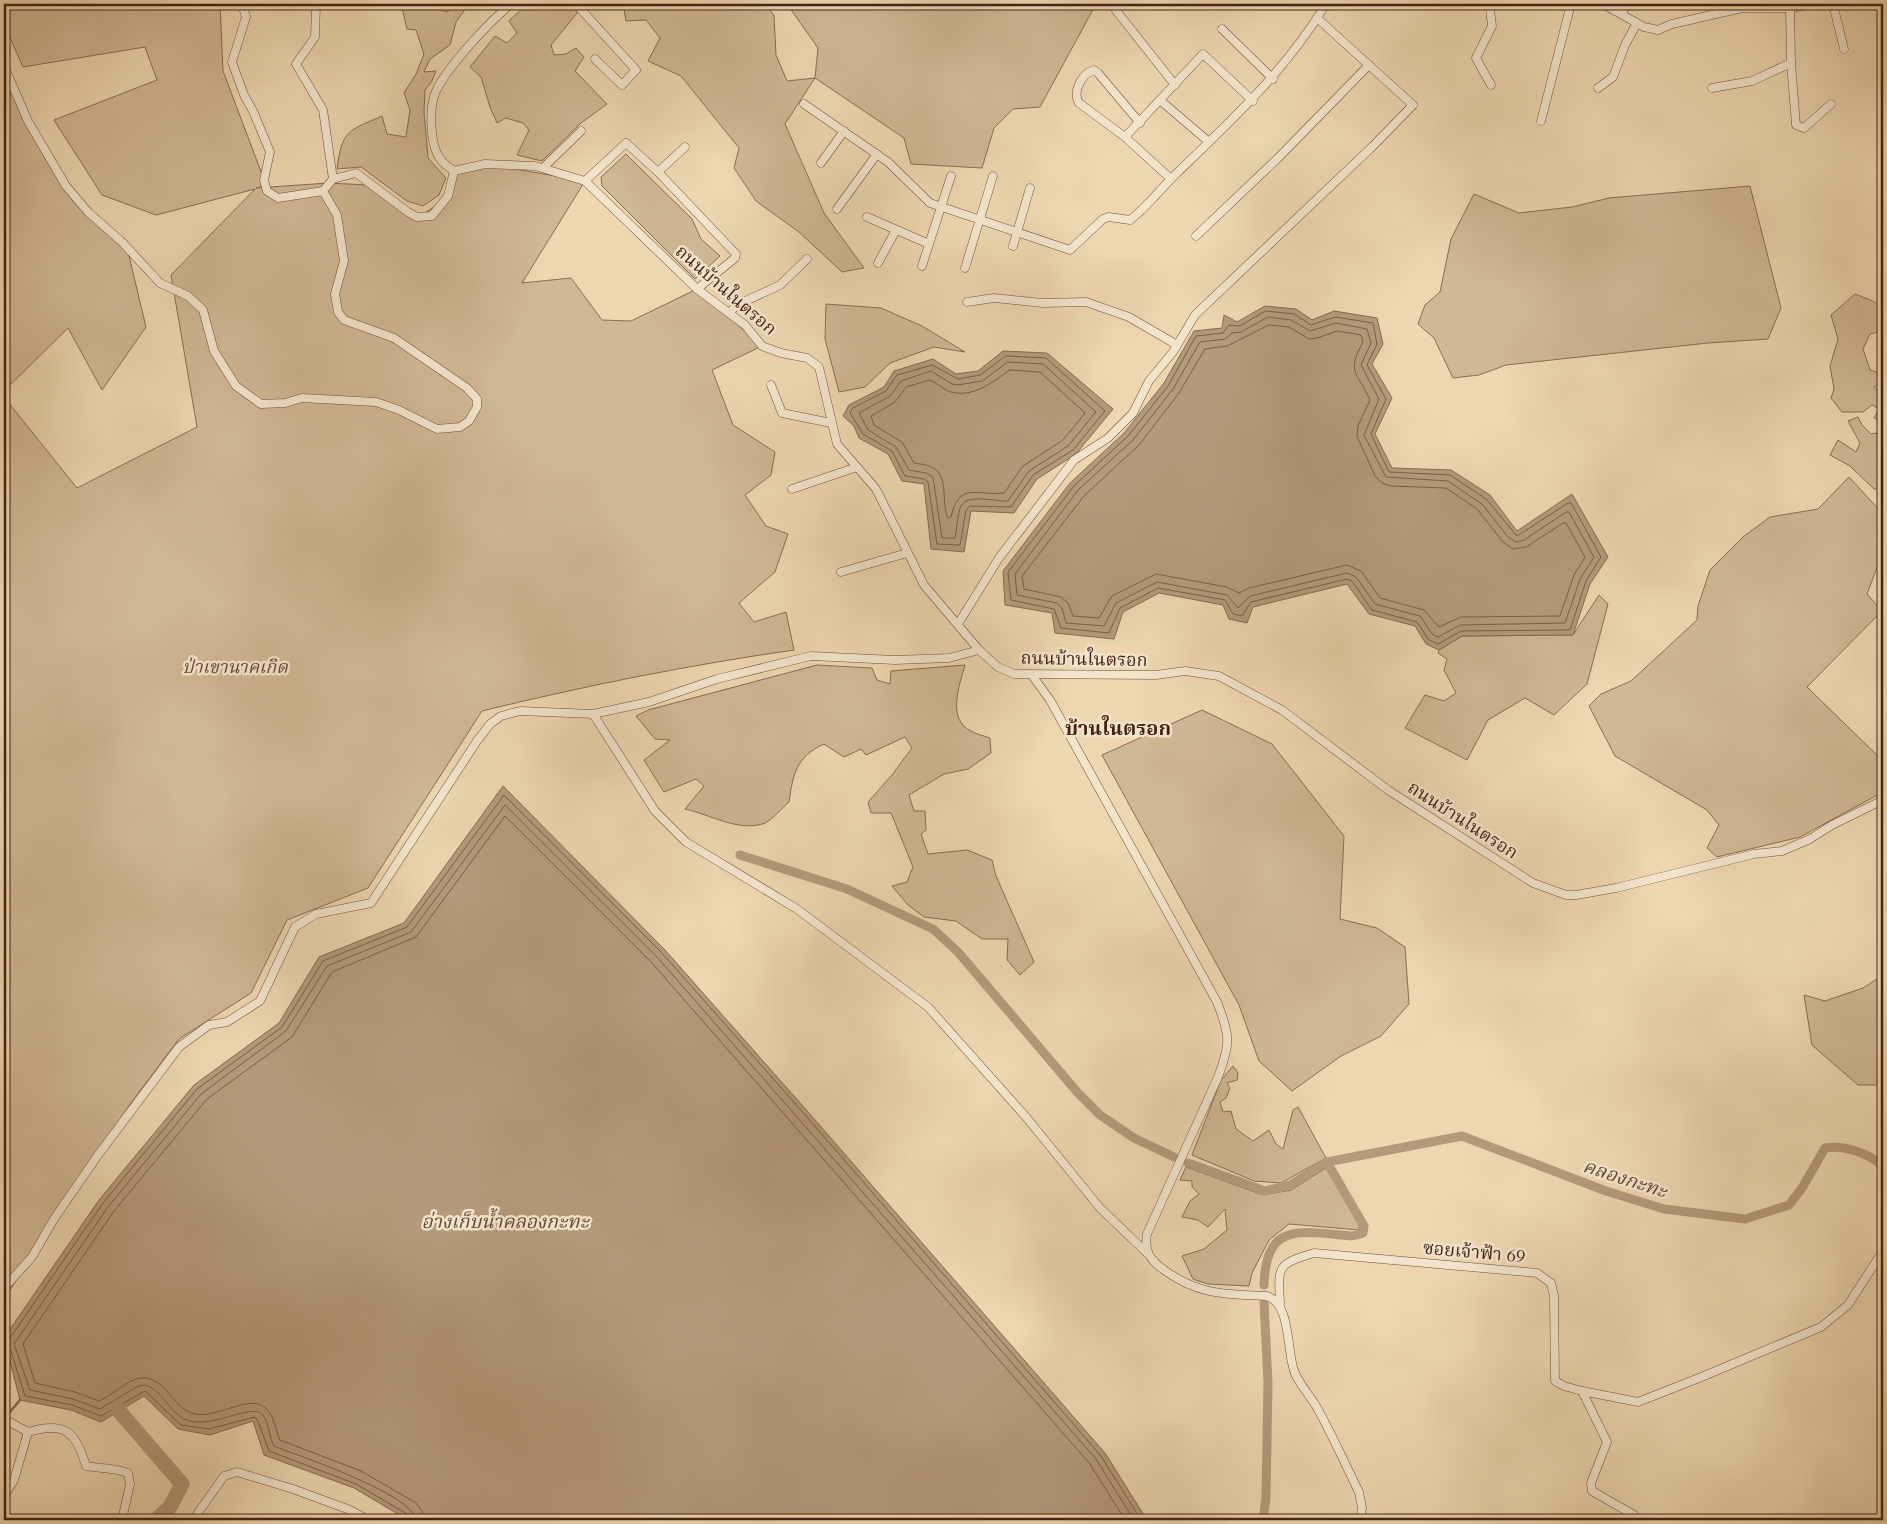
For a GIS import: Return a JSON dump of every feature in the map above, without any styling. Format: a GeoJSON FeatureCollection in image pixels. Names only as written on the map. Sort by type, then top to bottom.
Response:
{"type":"FeatureCollection","features":[{"type":"Feature","properties":{"kind":"street"},"geometry":{"type":"LineString","coordinates":[[242,4],[246,17],[232,62],[244,95],[253,111],[270,152],[264,180],[268,191],[278,198],[323,191],[333,178],[356,174],[418,217],[432,216],[448,196],[454,171],[441,161],[435,147],[431,127],[432,106],[436,91],[452,67],[500,13],[511,4]]}},
{"type":"Feature","properties":{"kind":"street"},"geometry":{"type":"LineString","coordinates":[[316,4],[315,37],[296,64],[323,110],[333,178]]}},
{"type":"Feature","properties":{"kind":"street"},"geometry":{"type":"LineString","coordinates":[[576,4],[636,70],[622,86],[595,59]]}},
{"type":"Feature","properties":{"kind":"street"},"geometry":{"type":"LineString","coordinates":[[1111,4],[1175,85]]}},
{"type":"Feature","properties":{"kind":"street"},"geometry":{"type":"LineString","coordinates":[[804,104],[877,154],[930,203],[939,208],[1070,250],[1102,219],[1109,217],[1130,220],[1273,79],[1326,4]]}},
{"type":"Feature","properties":{"kind":"street"},"geometry":{"type":"LineString","coordinates":[[1491,85],[1476,58],[1492,26],[1490,9],[1495,4]]}},
{"type":"Feature","properties":{"kind":"street"},"geometry":{"type":"LineString","coordinates":[[1541,121],[1571,4]]}},
{"type":"Feature","properties":{"kind":"street"},"geometry":{"type":"LineString","coordinates":[[1603,4],[1650,30],[1658,30],[1672,24],[1742,8],[1790,8],[1814,4]]}},
{"type":"Feature","properties":{"kind":"street"},"geometry":{"type":"LineString","coordinates":[[1622,14],[1626,4]]}},
{"type":"Feature","properties":{"kind":"street"},"geometry":{"type":"LineString","coordinates":[[1833,4],[1844,49]]}},
{"type":"Feature","properties":{"kind":"street"},"geometry":{"type":"LineString","coordinates":[[1790,8],[1791,63],[1795,123],[1798,128],[1804,128],[1831,104]]}},
{"type":"Feature","properties":{"kind":"street"},"geometry":{"type":"LineString","coordinates":[[958,624],[999,558],[1052,492],[1074,460],[1108,438],[1133,413],[1149,381],[1177,345],[1195,315],[1373,146],[1413,105],[1317,18]]}},
{"type":"Feature","properties":{"kind":"street"},"geometry":{"type":"LineString","coordinates":[[1598,88],[1614,77],[1626,45],[1638,23]]}},
{"type":"Feature","properties":{"kind":"street"},"geometry":{"type":"LineString","coordinates":[[1222,29],[1273,79]]}},
{"type":"Feature","properties":{"kind":"street"},"geometry":{"type":"LineString","coordinates":[[1125,137],[1161,102],[1203,54],[1253,100]]}},
{"type":"Feature","properties":{"kind":"street"},"geometry":{"type":"LineString","coordinates":[[1712,88],[1752,81],[1791,63]]}},
{"type":"Feature","properties":{"kind":"street"},"geometry":{"type":"LineString","coordinates":[[1196,236],[1278,158],[1369,65]]}},
{"type":"Feature","properties":{"kind":"street"},"geometry":{"type":"LineString","coordinates":[[4,66],[28,121],[66,186],[88,212],[122,242],[160,283],[188,296],[203,310],[214,351],[236,386],[261,404],[285,403],[302,398],[368,401],[399,410],[438,429],[460,427],[469,421],[477,407],[477,399],[467,388],[394,338],[344,320],[338,312],[336,294],[344,261],[337,215],[323,191]]}},
{"type":"Feature","properties":{"kind":"street"},"geometry":{"type":"LineString","coordinates":[[1140,123],[1094,70],[1087,73],[1076,93],[1079,103],[1125,137],[1171,179]]}},
{"type":"Feature","properties":{"kind":"street"},"geometry":{"type":"LineString","coordinates":[[1161,102],[1209,142]]}},
{"type":"Feature","properties":{"kind":"street"},"geometry":{"type":"LineString","coordinates":[[543,168],[581,131]]}},
{"type":"Feature","properties":{"kind":"street"},"geometry":{"type":"LineString","coordinates":[[821,163],[844,131]]}},
{"type":"Feature","properties":{"kind":"street"},"geometry":{"type":"LineString","coordinates":[[585,181],[626,143],[658,172],[736,254],[734,258],[697,289]]}},
{"type":"Feature","properties":{"kind":"street"},"geometry":{"type":"LineString","coordinates":[[658,172],[685,147]]}},
{"type":"Feature","properties":{"kind":"street"},"geometry":{"type":"LineString","coordinates":[[837,209],[877,154]]}},
{"type":"Feature","properties":{"kind":"street","name":"ถนนบ้านในตรอก"},"geometry":{"type":"LineString","coordinates":[[454,171],[485,164],[543,168],[585,181],[697,289],[745,324],[762,346],[781,353],[808,358],[819,367],[830,423],[837,444],[876,489],[924,585],[979,650],[998,667],[1014,674],[1156,675],[1185,671],[1219,676],[1282,710],[1388,790],[1533,883],[1566,894],[1576,895],[1607,890],[1754,854],[1782,850],[1810,839],[1832,825],[1883,800]]}},
{"type":"Feature","properties":{"kind":"street"},"geometry":{"type":"LineString","coordinates":[[922,266],[939,208],[951,176]]}},
{"type":"Feature","properties":{"kind":"street"},"geometry":{"type":"LineString","coordinates":[[965,268],[993,176]]}},
{"type":"Feature","properties":{"kind":"street"},"geometry":{"type":"LineString","coordinates":[[1013,246],[1030,188]]}},
{"type":"Feature","properties":{"kind":"street"},"geometry":{"type":"LineString","coordinates":[[867,216],[929,244]]}},
{"type":"Feature","properties":{"kind":"street"},"geometry":{"type":"LineString","coordinates":[[878,263],[896,230]]}},
{"type":"Feature","properties":{"kind":"street"},"geometry":{"type":"LineString","coordinates":[[729,313],[737,305],[780,284],[808,259]]}},
{"type":"Feature","properties":{"kind":"street"},"geometry":{"type":"LineString","coordinates":[[967,302],[994,298],[1043,303],[1086,302],[1130,317],[1177,345]]}},
{"type":"Feature","properties":{"kind":"street"},"geometry":{"type":"LineString","coordinates":[[771,385],[782,413],[830,423]]}},
{"type":"Feature","properties":{"kind":"street"},"geometry":{"type":"LineString","coordinates":[[792,489],[857,467]]}},
{"type":"Feature","properties":{"kind":"street"},"geometry":{"type":"LineString","coordinates":[[841,572],[907,553]]}},
{"type":"Feature","properties":{"kind":"street"},"geometry":{"type":"LineString","coordinates":[[4,1288],[32,1257],[54,1219],[92,1163],[179,1046],[209,1025],[227,1022],[260,1001],[294,927],[316,914],[371,904],[417,836],[448,784],[490,724],[501,716],[520,711],[594,714],[649,702],[717,680],[812,656],[895,660],[949,658],[979,650]]}},
{"type":"Feature","properties":{"kind":"street"},"geometry":{"type":"LineString","coordinates":[[1032,674],[1050,700],[1217,1002],[1228,1030],[1226,1058],[1147,1234],[1145,1245],[1148,1255]]}},
{"type":"Feature","properties":{"kind":"street"},"geometry":{"type":"LineString","coordinates":[[594,714],[655,811],[686,842],[797,909],[928,1007],[1026,1117],[1100,1208],[1158,1266],[1191,1287],[1221,1294],[1272,1297],[1280,1304],[1286,1320],[1293,1370],[1316,1406],[1359,1492],[1362,1508],[1360,1520]]}},
{"type":"Feature","properties":{"kind":"street","name":"ซอยเจ้าฟ้า 69"},"geometry":{"type":"LineString","coordinates":[[1280,1304],[1279,1275],[1288,1261],[1314,1253],[1537,1273],[1551,1283],[1554,1296],[1555,1381],[1564,1386],[1582,1391],[1638,1402],[1821,1327],[1848,1305],[1883,1251]]}},
{"type":"Feature","properties":{"kind":"street"},"geometry":{"type":"LineString","coordinates":[[1582,1391],[1607,1442],[1591,1484],[1592,1492],[1634,1515],[1631,1520]]}},
{"type":"Feature","properties":{"kind":"street"},"geometry":{"type":"LineString","coordinates":[[4,1419],[28,1432],[46,1427],[62,1430],[74,1436],[81,1448],[86,1466],[97,1468],[110,1467],[128,1473],[130,1484],[122,1520]]}},
{"type":"Feature","properties":{"kind":"street"},"geometry":{"type":"LineString","coordinates":[[4,1496],[14,1480],[28,1432]]}},
{"type":"Feature","properties":{"kind":"street"},"geometry":{"type":"LineString","coordinates":[[193,1520],[224,1476],[237,1472],[293,1488],[350,1510],[368,1520]]}},
{"type":"Feature","properties":{"kind":"green space","name":"ป่าเขานาคเกิด"},"geometry":{"type":"Polygon","coordinates":[[[4,4],[220,4],[223,71],[266,185],[256,188],[328,183],[368,185],[421,215],[444,201],[458,170],[485,164],[585,181],[522,283],[571,278],[602,320],[631,321],[697,289],[762,346],[712,370],[733,425],[775,452],[771,475],[745,495],[766,526],[788,534],[775,572],[739,603],[754,622],[786,612],[794,650],[715,662],[637,677],[482,711],[368,888],[287,920],[251,993],[179,1039],[131,1103],[54,1219],[4,1300],[4,397],[77,488],[197,427],[171,275],[255,189],[156,215],[102,195],[54,120],[157,80],[145,47],[23,67],[4,24],[4,4]]]}},
{"type":"Feature","properties":{"kind":"green space"},"geometry":{"type":"Polygon","coordinates":[[[401,4],[430,4],[434,8],[447,12],[457,4],[469,4],[456,22],[450,45],[430,59],[424,72],[436,71],[432,81],[425,90],[424,112],[428,158],[446,178],[439,195],[423,206],[407,201],[361,167],[337,169],[344,139],[361,125],[382,116],[387,134],[406,137],[410,110],[404,93],[416,74],[424,54],[416,30],[407,29],[401,4]]]}},
{"type":"Feature","properties":{"kind":"green space"},"geometry":{"type":"Polygon","coordinates":[[[527,4],[566,4],[578,12],[551,45],[554,55],[566,54],[576,48],[584,57],[575,71],[607,104],[581,123],[542,161],[517,155],[529,130],[523,123],[506,118],[497,123],[481,77],[470,67],[495,36],[507,43],[517,33],[509,21],[527,4]]]}},
{"type":"Feature","properties":{"kind":"green space"},"geometry":{"type":"Polygon","coordinates":[[[623,4],[764,4],[774,15],[776,55],[787,81],[815,78],[785,124],[824,213],[864,268],[842,272],[799,232],[756,201],[734,168],[739,148],[681,76],[648,61],[660,38],[646,20],[626,21],[623,4]]]}},
{"type":"Feature","properties":{"kind":"green space"},"geometry":{"type":"Polygon","coordinates":[[[787,4],[1096,4],[1040,107],[1013,109],[994,128],[982,168],[911,164],[904,138],[815,78],[818,48],[787,4]]]}},
{"type":"Feature","properties":{"kind":"green space"},"geometry":{"type":"Polygon","coordinates":[[[4,63],[28,121],[88,212],[125,239],[146,327],[102,390],[68,328],[4,391],[4,63]]]}},
{"type":"Feature","properties":{"kind":"green space"},"geometry":{"type":"Polygon","coordinates":[[[626,154],[692,219],[701,239],[720,256],[695,279],[602,186],[601,177],[626,154]]]}},
{"type":"Feature","properties":{"kind":"green space"},"geometry":{"type":"Polygon","coordinates":[[[1750,186],[1781,308],[1768,339],[1708,343],[1506,365],[1479,375],[1453,378],[1434,338],[1418,324],[1425,305],[1440,292],[1451,239],[1474,194],[1519,213],[1572,207],[1609,198],[1750,186]]]}},
{"type":"Feature","properties":{"kind":"green space"},"geometry":{"type":"Polygon","coordinates":[[[1855,294],[1871,300],[1881,309],[1883,331],[1870,334],[1863,349],[1870,370],[1883,374],[1880,383],[1874,387],[1883,397],[1882,422],[1874,418],[1879,409],[1872,405],[1863,412],[1842,412],[1831,398],[1834,389],[1830,366],[1838,339],[1831,315],[1855,294]]]}},
{"type":"Feature","properties":{"kind":"green space"},"geometry":{"type":"Polygon","coordinates":[[[826,304],[881,308],[922,326],[965,352],[934,347],[890,363],[865,387],[839,392],[825,339],[826,304]]]}},
{"type":"Feature","properties":{"kind":"green space"},"geometry":{"type":"Polygon","coordinates":[[[1858,417],[1862,425],[1871,434],[1883,432],[1883,489],[1874,489],[1850,466],[1830,455],[1838,440],[1856,452],[1860,443],[1848,421],[1858,417]]]}},
{"type":"Feature","properties":{"kind":"green space"},"geometry":{"type":"Polygon","coordinates":[[[1849,477],[1883,514],[1883,540],[1877,551],[1881,557],[1867,594],[1882,611],[1807,687],[1883,761],[1883,792],[1800,837],[1717,857],[1707,848],[1719,825],[1707,810],[1615,756],[1589,706],[1601,694],[1631,681],[1697,620],[1698,606],[1710,570],[1743,537],[1770,517],[1818,509],[1849,477]]]}},
{"type":"Feature","properties":{"kind":"green space"},"geometry":{"type":"Polygon","coordinates":[[[1599,595],[1608,604],[1587,684],[1554,715],[1525,698],[1488,720],[1467,760],[1405,728],[1425,695],[1444,701],[1456,693],[1444,670],[1447,659],[1438,653],[1439,650],[1462,636],[1573,635],[1599,595]]]}},
{"type":"Feature","properties":{"kind":"green space"},"geometry":{"type":"Polygon","coordinates":[[[817,665],[872,668],[877,680],[890,684],[891,671],[965,665],[958,691],[957,710],[959,718],[963,725],[971,731],[990,738],[991,753],[968,769],[944,774],[909,795],[914,811],[925,811],[926,830],[921,834],[928,854],[967,850],[992,860],[996,876],[1034,962],[1020,975],[1007,960],[1008,939],[982,939],[956,921],[924,917],[908,905],[892,886],[907,882],[913,867],[891,813],[871,813],[868,802],[892,775],[912,748],[905,737],[866,755],[861,749],[844,757],[824,744],[815,749],[797,767],[789,802],[765,823],[745,826],[725,822],[685,809],[704,786],[696,779],[664,792],[644,760],[670,740],[655,739],[636,716],[648,710],[817,665]]]}},
{"type":"Feature","properties":{"kind":"green space"},"geometry":{"type":"Polygon","coordinates":[[[1202,710],[1272,744],[1344,836],[1340,919],[1377,928],[1405,947],[1409,1004],[1381,1036],[1341,1056],[1292,1091],[1259,1061],[1239,1005],[1102,755],[1202,710]]]}},
{"type":"Feature","properties":{"kind":"green space"},"geometry":{"type":"Polygon","coordinates":[[[1883,975],[1883,1085],[1858,1085],[1812,1045],[1804,995],[1825,1001],[1863,988],[1883,975]]]}},
{"type":"Feature","properties":{"kind":"green space"},"geometry":{"type":"Polygon","coordinates":[[[1233,1066],[1238,1073],[1237,1080],[1227,1083],[1230,1088],[1226,1098],[1220,1102],[1223,1112],[1231,1111],[1236,1129],[1253,1141],[1269,1130],[1276,1144],[1283,1149],[1293,1110],[1298,1107],[1326,1158],[1281,1183],[1254,1181],[1192,1155],[1221,1080],[1233,1066]]]}},
{"type":"Feature","properties":{"kind":"green space"},"geometry":{"type":"Polygon","coordinates":[[[1186,1167],[1263,1195],[1291,1190],[1326,1168],[1359,1225],[1359,1230],[1289,1224],[1269,1240],[1252,1273],[1249,1286],[1208,1284],[1193,1279],[1182,1256],[1204,1249],[1227,1230],[1225,1209],[1208,1227],[1198,1220],[1182,1217],[1190,1201],[1199,1194],[1192,1187],[1192,1181],[1180,1180],[1186,1167]]]}},
{"type":"Feature","properties":{"kind":"water"},"geometry":{"type":"Polygon","coordinates":[[[1265,306],[1296,309],[1312,320],[1334,311],[1377,318],[1383,344],[1372,364],[1392,398],[1375,434],[1392,468],[1451,470],[1490,495],[1517,531],[1572,494],[1608,557],[1590,584],[1573,635],[1462,636],[1439,650],[1426,644],[1415,626],[1369,614],[1347,584],[1253,607],[1247,623],[1229,619],[1223,605],[1159,593],[1123,612],[1114,639],[1055,633],[1052,613],[1005,605],[1003,571],[1070,483],[1124,433],[1164,383],[1194,331],[1222,328],[1224,315],[1237,322],[1265,306]]]}},
{"type":"Feature","properties":{"kind":"water"},"geometry":{"type":"Polygon","coordinates":[[[1003,351],[1047,353],[1113,409],[1076,454],[1037,479],[1014,513],[971,511],[964,552],[931,549],[924,484],[902,481],[888,454],[859,438],[854,426],[843,416],[849,405],[884,387],[894,371],[933,359],[956,374],[978,371],[1003,351]]]}},
{"type":"Feature","properties":{"kind":"water","name":"อ่างเก็บน้ำคลองกะทะ"},"geometry":{"type":"Polygon","coordinates":[[[503,786],[665,950],[809,1113],[1105,1453],[1147,1520],[408,1520],[354,1488],[264,1455],[253,1421],[210,1435],[178,1429],[144,1396],[101,1422],[71,1410],[20,1400],[4,1338],[99,1200],[194,1085],[279,1023],[319,957],[404,923],[503,786]]]}},
{"type":"Feature","properties":{"kind":"waterway"},"geometry":{"type":"LineString","coordinates":[[740,855],[847,889],[933,929],[958,952],[1078,1093],[1100,1115],[1134,1138],[1174,1157]]}},
{"type":"Feature","properties":{"kind":"waterway","name":"คลองกะทะ"},"geometry":{"type":"LineString","coordinates":[[1188,1163],[1265,1191],[1290,1185],[1327,1162],[1462,1136],[1606,1191],[1664,1209],[1745,1219],[1789,1205],[1802,1188],[1825,1148],[1833,1147],[1856,1151],[1870,1157],[1883,1166]]}},
{"type":"Feature","properties":{"kind":"waterway","name":"คลองกะทะ"},"geometry":{"type":"LineString","coordinates":[[1264,1285],[1270,1252],[1277,1242],[1285,1236],[1296,1233],[1324,1233],[1350,1236],[1363,1233],[1364,1226],[1327,1162]]}},
{"type":"Feature","properties":{"kind":"waterway"},"geometry":{"type":"LineString","coordinates":[[1263,1520],[1266,1498],[1268,1383],[1264,1302]]}},
{"type":"Feature","properties":{"kind":"waterway"},"geometry":{"type":"LineString","coordinates":[[9,1413],[20,1400]]}},
{"type":"Feature","properties":{"kind":"waterway"},"geometry":{"type":"LineString","coordinates":[[119,1411],[182,1484],[170,1507],[156,1520]]}},
{"type":"Feature","properties":{"kind":"district","name":"บ้านในตรอก"},"geometry":{"type":"Point","coordinates":[1118,728]}}]}
